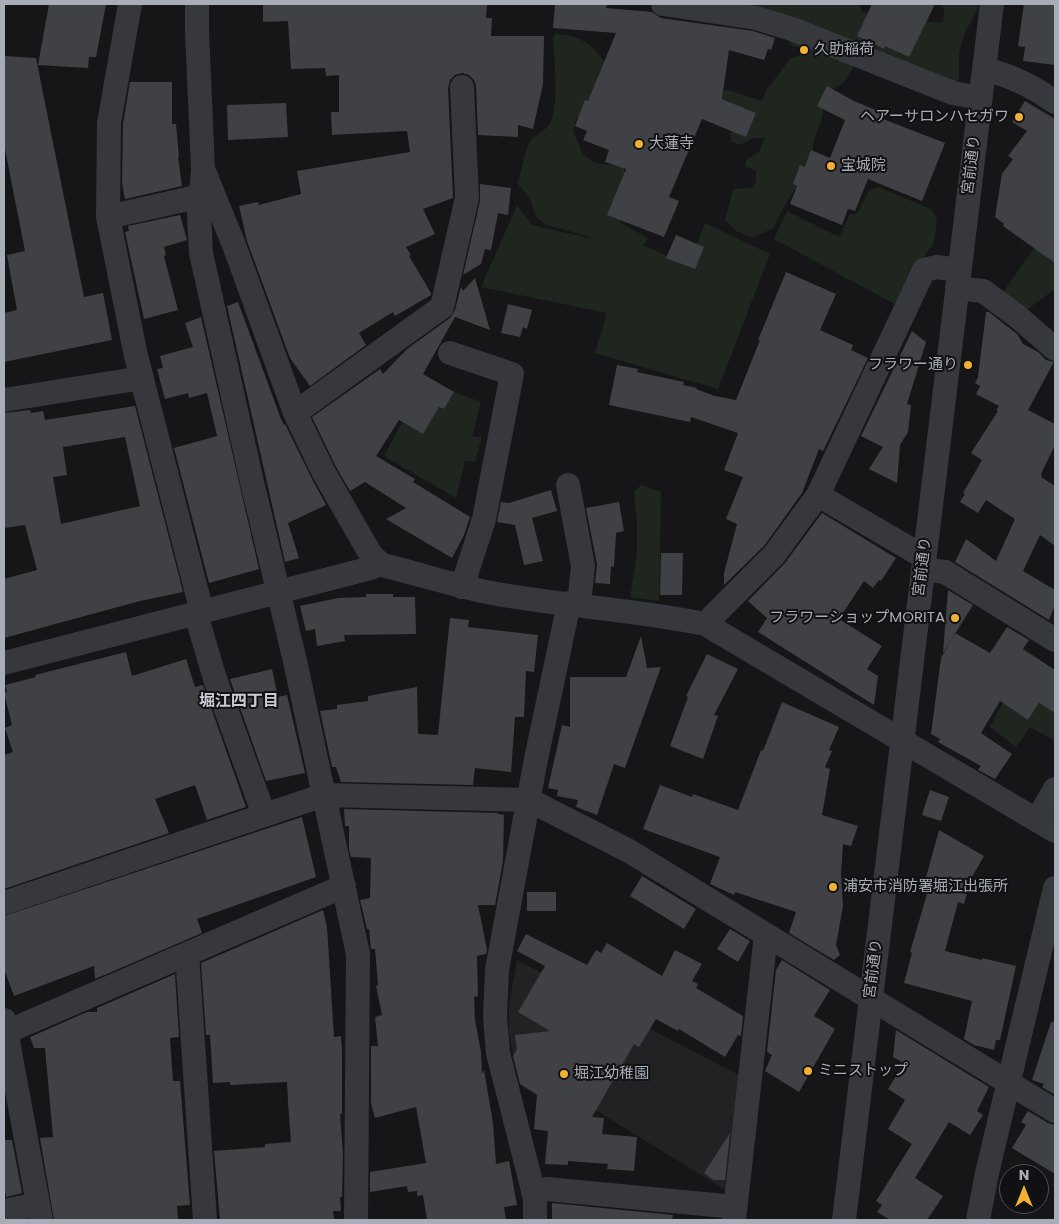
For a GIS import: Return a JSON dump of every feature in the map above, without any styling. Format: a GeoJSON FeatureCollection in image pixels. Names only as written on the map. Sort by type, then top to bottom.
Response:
{"type":"FeatureCollection","features":[{"type":"Feature","properties":{"kind":"street"},"geometry":{"type":"LineString","coordinates":[[130,4],[109,123],[108,217],[136,356],[215,679],[264,815]]}},
{"type":"Feature","properties":{"kind":"street"},"geometry":{"type":"LineString","coordinates":[[197,4],[203,169],[201,253],[252,482],[279,591],[358,954],[356,1220]]}},
{"type":"Feature","properties":{"kind":"street"},"geometry":{"type":"LineString","coordinates":[[663,4],[756,18],[792,28],[953,94],[980,98]]}},
{"type":"Feature","properties":{"kind":"street","name":"宮前通り"},"geometry":{"type":"LineString","coordinates":[[844,1220],[992,4]]}},
{"type":"Feature","properties":{"kind":"street"},"geometry":{"type":"LineString","coordinates":[[984,69],[1005,74],[1034,88],[1055,102]]}},
{"type":"Feature","properties":{"kind":"street"},"geometry":{"type":"LineString","coordinates":[[296,413],[442,307],[467,198],[462,87]]}},
{"type":"Feature","properties":{"kind":"street"},"geometry":{"type":"LineString","coordinates":[[203,169],[234,245],[296,413],[324,473],[371,556],[377,562],[462,587],[498,594],[660,615],[705,624],[1046,826],[1055,789]]}},
{"type":"Feature","properties":{"kind":"street"},"geometry":{"type":"LineString","coordinates":[[108,217],[201,196]]}},
{"type":"Feature","properties":{"kind":"street"},"geometry":{"type":"LineString","coordinates":[[705,624],[774,555],[818,495],[924,270],[937,267],[983,291],[1017,316],[1055,349]]}},
{"type":"Feature","properties":{"kind":"street"},"geometry":{"type":"LineString","coordinates":[[450,353],[512,374],[484,519],[462,587]]}},
{"type":"Feature","properties":{"kind":"street"},"geometry":{"type":"LineString","coordinates":[[4,400],[142,378]]}},
{"type":"Feature","properties":{"kind":"street"},"geometry":{"type":"LineString","coordinates":[[534,1220],[533,1192],[498,1053],[495,1017],[497,970],[529,800],[583,566],[568,485]]}},
{"type":"Feature","properties":{"kind":"street"},"geometry":{"type":"LineString","coordinates":[[818,495],[924,563],[946,572],[1055,640]]}},
{"type":"Feature","properties":{"kind":"street"},"geometry":{"type":"LineString","coordinates":[[4,663],[371,568],[377,562]]}},
{"type":"Feature","properties":{"kind":"street"},"geometry":{"type":"LineString","coordinates":[[4,903],[324,795],[529,800],[628,851],[1055,1111]]}},
{"type":"Feature","properties":{"kind":"street"},"geometry":{"type":"LineString","coordinates":[[4,1211],[40,1212],[5,1028],[187,954],[344,886]]}},
{"type":"Feature","properties":{"kind":"street"},"geometry":{"type":"LineString","coordinates":[[978,1220],[1055,888]]}},
{"type":"Feature","properties":{"kind":"street"},"geometry":{"type":"LineString","coordinates":[[533,1192],[548,1189],[735,1214],[766,936]]}},
{"type":"Feature","properties":{"kind":"street"},"geometry":{"type":"LineString","coordinates":[[187,954],[205,1220]]}},
{"type":"Feature","properties":{"kind":"shaded area"},"geometry":{"type":"Polygon","coordinates":[[[698,4],[858,4],[863,12],[903,20],[943,22],[944,8],[938,4],[979,4],[965,32],[959,52],[959,79],[953,93],[862,63],[854,67],[843,83],[825,94],[822,118],[813,143],[813,159],[777,219],[774,228],[752,238],[736,231],[725,220],[733,189],[752,188],[756,181],[756,171],[745,166],[746,160],[759,152],[765,138],[754,138],[739,145],[732,142],[729,133],[733,131],[746,137],[756,113],[722,99],[724,91],[728,90],[762,101],[766,91],[789,60],[806,52],[809,44],[798,47],[792,46],[787,36],[698,4]]]}},
{"type":"Feature","properties":{"kind":"shaded area"},"geometry":{"type":"Polygon","coordinates":[[[555,34],[571,36],[584,41],[605,62],[598,74],[597,89],[585,112],[576,119],[573,131],[583,154],[595,163],[624,167],[618,211],[621,223],[648,238],[642,245],[689,265],[705,223],[770,254],[718,389],[595,353],[607,313],[481,287],[517,205],[532,225],[591,237],[547,225],[536,217],[530,199],[517,183],[529,143],[549,125],[552,117],[555,95],[553,38],[555,34]]]}},
{"type":"Feature","properties":{"kind":"shaded area"},"geometry":{"type":"Polygon","coordinates":[[[878,187],[931,209],[937,219],[934,243],[926,253],[921,266],[898,306],[774,239],[787,211],[839,237],[850,214],[857,214],[869,190],[878,187]]]}},
{"type":"Feature","properties":{"kind":"shaded area"},"geometry":{"type":"Polygon","coordinates":[[[1035,247],[1055,262],[1055,289],[1024,312],[1001,295],[1035,247]]]}},
{"type":"Feature","properties":{"kind":"shaded area"},"geometry":{"type":"Polygon","coordinates":[[[454,392],[481,402],[472,437],[482,437],[475,462],[465,461],[456,498],[384,456],[402,422],[423,434],[439,407],[444,409],[454,392]]]}},
{"type":"Feature","properties":{"kind":"shaded area"},"geometry":{"type":"Polygon","coordinates":[[[641,485],[661,492],[659,601],[630,597],[637,553],[637,522],[634,492],[641,485]]]}},
{"type":"Feature","properties":{"kind":"shaded area"},"geometry":{"type":"Polygon","coordinates":[[[1003,703],[1028,720],[1039,703],[1052,711],[1055,707],[1055,741],[1030,727],[1016,747],[990,727],[1003,703]]]}},
{"type":"Feature","properties":{"kind":"shaded area"},"geometry":{"type":"Polygon","coordinates":[[[517,960],[741,1076],[727,1191],[514,1060],[509,1032],[509,1004],[517,960]]]}},
{"type":"Feature","properties":{"kind":"building"},"geometry":{"type":"Polygon","coordinates":[[[49,4],[106,4],[96,57],[89,57],[88,68],[38,65],[49,4]]]}},
{"type":"Feature","properties":{"kind":"building"},"geometry":{"type":"Polygon","coordinates":[[[263,4],[487,4],[486,18],[492,18],[491,36],[544,36],[543,84],[533,129],[518,125],[518,137],[478,135],[476,86],[474,80],[469,75],[462,73],[455,75],[450,80],[448,88],[453,198],[423,209],[435,234],[406,247],[431,295],[395,316],[393,312],[359,333],[366,345],[310,386],[290,358],[247,241],[239,206],[258,202],[259,205],[301,194],[297,171],[410,152],[407,131],[332,135],[331,112],[339,112],[339,75],[326,76],[325,68],[291,69],[288,21],[263,22],[263,4]]]}},
{"type":"Feature","properties":{"kind":"building"},"geometry":{"type":"Polygon","coordinates":[[[555,4],[607,5],[606,8],[652,12],[661,18],[753,31],[775,38],[771,50],[768,49],[764,60],[729,50],[722,99],[756,113],[746,137],[702,119],[669,197],[679,201],[664,237],[607,215],[626,169],[605,162],[609,150],[583,140],[587,131],[575,126],[585,100],[588,101],[616,33],[553,28],[555,4]]]}},
{"type":"Feature","properties":{"kind":"building"},"geometry":{"type":"Polygon","coordinates":[[[872,4],[935,4],[909,57],[885,46],[884,49],[857,36],[872,4]]]}},
{"type":"Feature","properties":{"kind":"building"},"geometry":{"type":"Polygon","coordinates":[[[1024,4],[1055,4],[1055,65],[1023,61],[1025,47],[1018,46],[1024,4]]]}},
{"type":"Feature","properties":{"kind":"building"},"geometry":{"type":"Polygon","coordinates":[[[4,56],[36,58],[84,297],[103,293],[112,340],[4,362],[4,313],[17,310],[7,255],[25,251],[4,144],[4,56]]]}},
{"type":"Feature","properties":{"kind":"building"},"geometry":{"type":"Polygon","coordinates":[[[130,82],[172,82],[172,124],[176,124],[182,186],[125,199],[122,183],[123,124],[130,82]]]}},
{"type":"Feature","properties":{"kind":"building"},"geometry":{"type":"Polygon","coordinates":[[[827,86],[854,101],[885,114],[883,119],[945,143],[922,201],[868,179],[855,211],[848,209],[842,225],[790,204],[797,186],[793,184],[800,165],[805,167],[811,150],[830,158],[845,120],[817,106],[827,86]]]}},
{"type":"Feature","properties":{"kind":"building"},"geometry":{"type":"Polygon","coordinates":[[[1025,101],[1055,119],[1055,263],[1003,226],[1004,224],[995,217],[1002,174],[1013,159],[1008,156],[1027,131],[1012,122],[1025,101]]]}},
{"type":"Feature","properties":{"kind":"building"},"geometry":{"type":"Polygon","coordinates":[[[286,103],[288,137],[228,140],[227,105],[286,103]]]}},
{"type":"Feature","properties":{"kind":"building"},"geometry":{"type":"Polygon","coordinates":[[[480,184],[511,188],[508,215],[498,213],[491,250],[485,249],[481,264],[463,275],[480,201],[480,184]]]}},
{"type":"Feature","properties":{"kind":"building"},"geometry":{"type":"Polygon","coordinates":[[[180,215],[187,240],[164,247],[166,255],[164,256],[178,310],[144,319],[125,232],[129,231],[128,226],[180,215]]]}},
{"type":"Feature","properties":{"kind":"building"},"geometry":{"type":"Polygon","coordinates":[[[676,235],[704,247],[695,269],[666,258],[676,235]]]}},
{"type":"Feature","properties":{"kind":"building"},"geometry":{"type":"Polygon","coordinates":[[[786,272],[836,294],[820,330],[853,345],[851,350],[868,358],[823,451],[819,449],[802,493],[764,546],[724,585],[724,573],[737,524],[726,519],[743,477],[724,470],[738,433],[691,417],[690,422],[609,405],[617,365],[638,369],[637,372],[684,382],[683,385],[697,388],[715,396],[736,400],[786,272]]]}},
{"type":"Feature","properties":{"kind":"building"},"geometry":{"type":"Polygon","coordinates":[[[475,278],[490,330],[455,317],[423,374],[454,392],[444,409],[439,407],[423,434],[399,420],[376,456],[415,479],[413,482],[470,517],[464,535],[452,558],[386,519],[406,508],[365,482],[350,491],[312,417],[380,369],[383,374],[407,349],[450,318],[455,310],[461,287],[463,291],[475,278]]]}},
{"type":"Feature","properties":{"kind":"building"},"geometry":{"type":"Polygon","coordinates":[[[238,302],[281,419],[326,505],[288,523],[299,558],[285,562],[227,306],[238,302]]]}},
{"type":"Feature","properties":{"kind":"building"},"geometry":{"type":"Polygon","coordinates":[[[508,304],[532,310],[527,329],[523,327],[520,337],[501,333],[508,304]]]}},
{"type":"Feature","properties":{"kind":"building"},"geometry":{"type":"Polygon","coordinates":[[[986,312],[989,312],[1017,334],[1023,344],[1038,352],[1046,360],[1054,362],[1028,410],[1055,424],[1055,445],[1041,477],[1055,486],[1055,546],[1040,535],[1023,571],[1055,590],[1055,605],[1049,620],[955,562],[966,539],[996,561],[1015,519],[986,500],[978,513],[960,502],[965,494],[963,493],[982,460],[971,453],[998,411],[996,410],[999,406],[976,394],[980,386],[975,383],[978,377],[986,312]]]}},
{"type":"Feature","properties":{"kind":"building"},"geometry":{"type":"Polygon","coordinates":[[[201,317],[259,569],[209,583],[174,448],[217,436],[207,393],[189,398],[188,393],[165,399],[157,369],[163,368],[160,356],[193,347],[185,323],[201,317]]]}},
{"type":"Feature","properties":{"kind":"building"},"geometry":{"type":"Polygon","coordinates":[[[912,331],[926,342],[907,404],[911,405],[908,432],[900,445],[897,483],[869,469],[883,447],[861,436],[912,331]]]}},
{"type":"Feature","properties":{"kind":"building"},"geometry":{"type":"Polygon","coordinates":[[[135,406],[183,592],[140,601],[4,638],[4,579],[37,570],[25,525],[4,528],[4,413],[30,410],[31,413],[43,411],[45,420],[135,406]],[[125,437],[63,447],[67,475],[53,477],[61,524],[140,506],[125,437]]]}},
{"type":"Feature","properties":{"kind":"building"},"geometry":{"type":"Polygon","coordinates":[[[551,490],[557,511],[532,518],[543,561],[524,565],[515,525],[497,522],[501,502],[509,503],[551,490]]]}},
{"type":"Feature","properties":{"kind":"building"},"geometry":{"type":"Polygon","coordinates":[[[619,502],[624,531],[616,533],[614,567],[611,566],[610,584],[595,583],[597,564],[586,508],[619,502]]]}},
{"type":"Feature","properties":{"kind":"building"},"geometry":{"type":"Polygon","coordinates":[[[822,513],[896,558],[881,581],[879,580],[873,588],[864,581],[839,619],[882,646],[867,669],[878,676],[874,705],[758,632],[767,618],[748,601],[785,563],[822,513]]]}},
{"type":"Feature","properties":{"kind":"building"},"geometry":{"type":"Polygon","coordinates":[[[661,553],[683,553],[682,595],[660,595],[661,553]]]}},
{"type":"Feature","properties":{"kind":"building","name":"フラワーショップMORITA"},"geometry":{"type":"Polygon","coordinates":[[[948,590],[973,605],[943,653],[948,590]]]}},
{"type":"Feature","properties":{"kind":"building"},"geometry":{"type":"Polygon","coordinates":[[[366,594],[393,594],[393,597],[415,597],[416,634],[344,635],[345,641],[317,646],[315,629],[306,631],[300,606],[338,598],[366,597],[366,594]]]}},
{"type":"Feature","properties":{"kind":"building"},"geometry":{"type":"Polygon","coordinates":[[[450,618],[469,620],[468,627],[538,635],[534,672],[526,671],[524,717],[515,717],[511,772],[475,768],[473,785],[341,782],[336,767],[332,767],[320,711],[337,709],[337,705],[368,701],[368,696],[417,687],[418,734],[438,735],[450,618]]]}},
{"type":"Feature","properties":{"kind":"building"},"geometry":{"type":"Polygon","coordinates":[[[1007,627],[1029,640],[1023,649],[1055,670],[1055,713],[1039,703],[1028,720],[1000,701],[981,733],[1012,754],[995,779],[978,770],[981,766],[938,742],[940,739],[931,734],[941,658],[955,633],[990,653],[1007,627]]]}},
{"type":"Feature","properties":{"kind":"building"},"geometry":{"type":"Polygon","coordinates":[[[641,636],[647,668],[661,667],[625,768],[614,764],[597,815],[576,807],[578,800],[557,796],[558,790],[548,788],[562,725],[570,727],[570,677],[626,677],[641,636]]]}},
{"type":"Feature","properties":{"kind":"building"},"geometry":{"type":"Polygon","coordinates":[[[126,652],[132,676],[186,659],[195,687],[203,685],[246,807],[207,820],[195,785],[155,799],[169,833],[4,889],[4,755],[13,752],[5,728],[12,725],[4,693],[7,692],[5,685],[36,677],[35,675],[126,652]]]}},
{"type":"Feature","properties":{"kind":"building"},"geometry":{"type":"Polygon","coordinates":[[[707,654],[738,669],[714,715],[718,716],[703,759],[670,746],[688,697],[686,696],[707,654]]]}},
{"type":"Feature","properties":{"kind":"building"},"geometry":{"type":"Polygon","coordinates":[[[272,669],[278,697],[287,695],[305,773],[266,781],[230,679],[272,669]]]}},
{"type":"Feature","properties":{"kind":"building"},"geometry":{"type":"Polygon","coordinates":[[[782,702],[839,727],[829,750],[832,751],[825,767],[830,769],[822,815],[858,826],[851,846],[843,844],[841,873],[843,906],[836,945],[840,955],[834,960],[789,933],[796,912],[735,892],[734,895],[710,884],[720,857],[643,829],[660,785],[692,797],[693,794],[738,810],[782,702]]]}},
{"type":"Feature","properties":{"kind":"building"},"geometry":{"type":"Polygon","coordinates":[[[930,790],[949,797],[941,821],[922,815],[930,790]]]}},
{"type":"Feature","properties":{"kind":"building"},"geometry":{"type":"Polygon","coordinates":[[[344,809],[498,813],[504,815],[503,861],[495,905],[478,905],[487,950],[486,954],[477,956],[478,996],[474,997],[482,1074],[484,1070],[493,1123],[496,1164],[509,1161],[517,1205],[504,1207],[506,1220],[427,1220],[423,1195],[417,1196],[417,1191],[408,1192],[407,1186],[370,1192],[370,1172],[426,1163],[416,1107],[375,1118],[371,1103],[371,1046],[378,1046],[375,1017],[382,1015],[376,986],[378,985],[375,949],[371,949],[369,929],[367,929],[360,900],[370,898],[371,858],[351,857],[349,826],[345,826],[344,809]]]}},
{"type":"Feature","properties":{"kind":"building"},"geometry":{"type":"Polygon","coordinates":[[[302,817],[316,877],[197,919],[202,933],[95,979],[94,966],[14,996],[4,969],[4,916],[302,817]]]}},
{"type":"Feature","properties":{"kind":"building"},"geometry":{"type":"Polygon","coordinates":[[[939,830],[984,856],[971,879],[964,904],[958,902],[945,951],[1016,966],[1000,1040],[996,1040],[994,1050],[974,1045],[964,1039],[972,1001],[904,983],[912,953],[910,952],[927,894],[922,892],[939,830]]]}},
{"type":"Feature","properties":{"kind":"building"},"geometry":{"type":"Polygon","coordinates":[[[642,876],[696,909],[684,929],[630,896],[642,876]]]}},
{"type":"Feature","properties":{"kind":"building"},"geometry":{"type":"Polygon","coordinates":[[[527,892],[556,892],[556,911],[527,911],[527,892]]]}},
{"type":"Feature","properties":{"kind":"building"},"geometry":{"type":"Polygon","coordinates":[[[323,910],[327,927],[334,1037],[341,1036],[342,1052],[342,1114],[340,1114],[343,1154],[341,1211],[333,1211],[334,1219],[220,1220],[214,1151],[265,1147],[265,1144],[291,1142],[287,1082],[230,1085],[230,1082],[213,1083],[210,1035],[206,1035],[201,963],[323,910]]]}},
{"type":"Feature","properties":{"kind":"building"},"geometry":{"type":"Polygon","coordinates":[[[730,929],[750,941],[738,962],[717,949],[730,929]]]}},
{"type":"Feature","properties":{"kind":"building"},"geometry":{"type":"Polygon","coordinates":[[[526,934],[587,965],[596,950],[601,953],[607,943],[662,976],[675,950],[702,964],[692,981],[698,984],[696,988],[743,1016],[741,1036],[738,1035],[725,1057],[679,1029],[678,1031],[656,1019],[639,1047],[634,1044],[592,1117],[604,1118],[602,1134],[637,1137],[634,1171],[607,1169],[608,1164],[568,1161],[568,1165],[545,1164],[548,1131],[534,1129],[537,1095],[520,1084],[513,1056],[517,1049],[515,1035],[550,1031],[518,1012],[545,966],[517,951],[526,934]]]}},
{"type":"Feature","properties":{"kind":"building"},"geometry":{"type":"Polygon","coordinates":[[[782,960],[830,990],[814,1016],[835,1029],[799,1092],[765,1071],[772,1055],[767,1052],[776,970],[782,960]]]}},
{"type":"Feature","properties":{"kind":"building"},"geometry":{"type":"Polygon","coordinates":[[[175,974],[179,1037],[170,1038],[173,1081],[180,1081],[190,1205],[177,1206],[178,1220],[54,1220],[40,1138],[53,1137],[45,1048],[34,1048],[30,1037],[87,1012],[97,1012],[97,1008],[175,974]]]}},
{"type":"Feature","properties":{"kind":"building"},"geometry":{"type":"Polygon","coordinates":[[[1051,1022],[1055,1022],[1055,1095],[1042,1087],[1044,1084],[1032,1080],[1051,1022]]]}},
{"type":"Feature","properties":{"kind":"building"},"geometry":{"type":"Polygon","coordinates":[[[896,1030],[989,1087],[977,1111],[983,1115],[970,1135],[949,1122],[915,1178],[943,1196],[927,1220],[890,1220],[877,1212],[882,1205],[876,1201],[912,1144],[888,1129],[905,1100],[888,1089],[904,1063],[893,1057],[896,1030]]]}},
{"type":"Feature","properties":{"kind":"building"},"geometry":{"type":"Polygon","coordinates":[[[1028,1111],[1055,1125],[1055,1174],[1049,1170],[1049,1164],[1038,1164],[1012,1148],[1026,1125],[1021,1122],[1028,1111]]]}},
{"type":"Feature","properties":{"kind":"building"},"geometry":{"type":"Polygon","coordinates":[[[730,1133],[725,1180],[714,1180],[704,1173],[730,1133]]]}},
{"type":"Feature","properties":{"kind":"building"},"geometry":{"type":"Polygon","coordinates":[[[4,1140],[12,1140],[22,1193],[6,1197],[4,1186],[4,1140]]]}},
{"type":"Feature","properties":{"kind":"building"},"geometry":{"type":"Polygon","coordinates":[[[552,1203],[673,1215],[672,1220],[552,1220],[552,1203]]]}},
{"type":"Feature","properties":{"kind":"place","name":"久助稲荷"},"geometry":{"type":"Point","coordinates":[804,50]}},
{"type":"Feature","properties":{"kind":"place","name":"ヘアーサロンハセガワ"},"geometry":{"type":"Point","coordinates":[1019,117]}},
{"type":"Feature","properties":{"kind":"place","name":"大蓮寺"},"geometry":{"type":"Point","coordinates":[639,144]}},
{"type":"Feature","properties":{"kind":"place","name":"宝城院"},"geometry":{"type":"Point","coordinates":[831,166]}},
{"type":"Feature","properties":{"kind":"place","name":"フラワー通り"},"geometry":{"type":"Point","coordinates":[968,365]}},
{"type":"Feature","properties":{"kind":"place","name":"フラワーショップMORITA"},"geometry":{"type":"Point","coordinates":[955,618]}},
{"type":"Feature","properties":{"kind":"place","name":"浦安市消防署堀江出張所"},"geometry":{"type":"Point","coordinates":[833,887]}},
{"type":"Feature","properties":{"kind":"place","name":"ミニストップ"},"geometry":{"type":"Point","coordinates":[808,1071]}},
{"type":"Feature","properties":{"kind":"place","name":"堀江幼稚園"},"geometry":{"type":"Point","coordinates":[564,1074]}},
{"type":"Feature","properties":{"kind":"district","name":"堀江四丁目"},"geometry":{"type":"Point","coordinates":[239,702]}}]}
